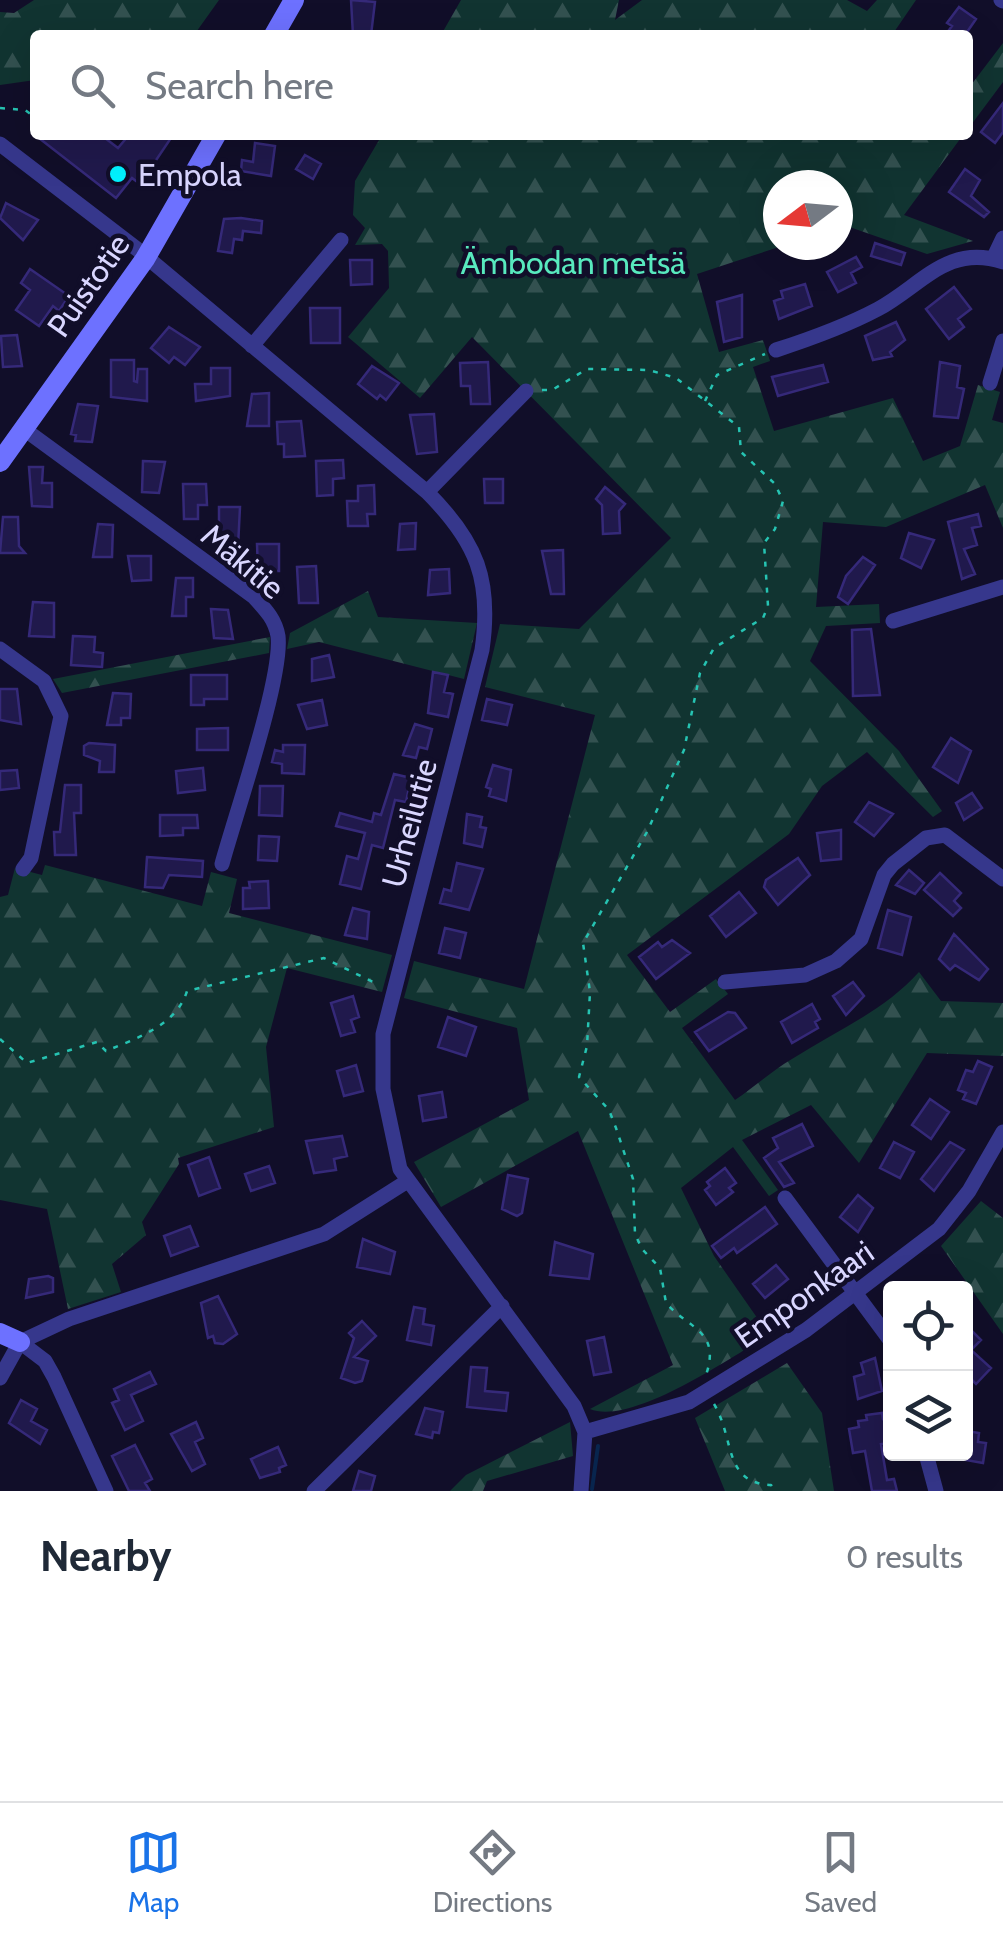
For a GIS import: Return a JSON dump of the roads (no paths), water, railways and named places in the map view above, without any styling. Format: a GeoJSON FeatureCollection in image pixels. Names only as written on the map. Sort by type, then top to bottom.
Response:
{"type":"FeatureCollection","features":[{"type":"Feature","properties":{"kind":"street"},"geometry":{"type":"LineString","coordinates":[[277,30],[294,0]]}},
{"type":"Feature","properties":{"kind":"street","name":"Puistotie"},"geometry":{"type":"LineString","coordinates":[[0,462],[144,259],[213,140]]}},
{"type":"Feature","properties":{"kind":"street","name":"Urheilutie"},"geometry":{"type":"LineString","coordinates":[[0,144],[427,492],[464,532],[476,556],[483,580],[486,624],[475,682],[383,1034],[383,1089],[392,1141],[406,1182],[562,1385],[585,1432],[581,1491]]}},
{"type":"Feature","properties":{"kind":"street"},"geometry":{"type":"LineString","coordinates":[[776,350],[876,310],[948,262],[962,257],[998,261],[1003,238]]}},
{"type":"Feature","properties":{"kind":"street"},"geometry":{"type":"LineString","coordinates":[[252,346],[342,240]]}},
{"type":"Feature","properties":{"kind":"street"},"geometry":{"type":"LineString","coordinates":[[990,384],[1003,341]]}},
{"type":"Feature","properties":{"kind":"street"},"geometry":{"type":"LineString","coordinates":[[427,492],[526,391]]}},
{"type":"Feature","properties":{"kind":"street","name":"Mäkitie"},"geometry":{"type":"LineString","coordinates":[[24,430],[254,597],[272,617],[278,635],[275,669],[222,864]]}},
{"type":"Feature","properties":{"kind":"street"},"geometry":{"type":"LineString","coordinates":[[893,621],[1003,588]]}},
{"type":"Feature","properties":{"kind":"street"},"geometry":{"type":"LineString","coordinates":[[0,648],[44,681],[61,716],[31,858],[22,869]]}},
{"type":"Feature","properties":{"kind":"street"},"geometry":{"type":"LineString","coordinates":[[725,982],[805,976],[850,951],[868,926],[884,875],[926,838],[945,835],[1003,879]]}},
{"type":"Feature","properties":{"kind":"street","name":"Emponkaari"},"geometry":{"type":"LineString","coordinates":[[585,1432],[648,1417],[706,1392],[855,1294],[939,1229],[970,1191],[1003,1132]]}},
{"type":"Feature","properties":{"kind":"street"},"geometry":{"type":"LineString","coordinates":[[0,1378],[20,1342],[70,1319],[324,1234],[406,1182]]}},
{"type":"Feature","properties":{"kind":"street"},"geometry":{"type":"LineString","coordinates":[[785,1198],[883,1331]]}},
{"type":"Feature","properties":{"kind":"street"},"geometry":{"type":"LineString","coordinates":[[314,1491],[502,1306]]}},
{"type":"Feature","properties":{"kind":"street"},"geometry":{"type":"LineString","coordinates":[[0,1333],[45,1361],[106,1491]]}},
{"type":"Feature","properties":{"kind":"street"},"geometry":{"type":"LineString","coordinates":[[928,1461],[936,1491]]}},
{"type":"Feature","properties":{"kind":"waterway"},"geometry":{"type":"LineString","coordinates":[[592,1489],[598,1446]]}},
{"type":"Feature","properties":{"kind":"place","name":"Empola"},"geometry":{"type":"Point","coordinates":[118,174]}},
{"type":"Feature","properties":{"kind":"park label","name":"Ämbodan metsä"},"geometry":{"type":"Point","coordinates":[573,262]}}]}
